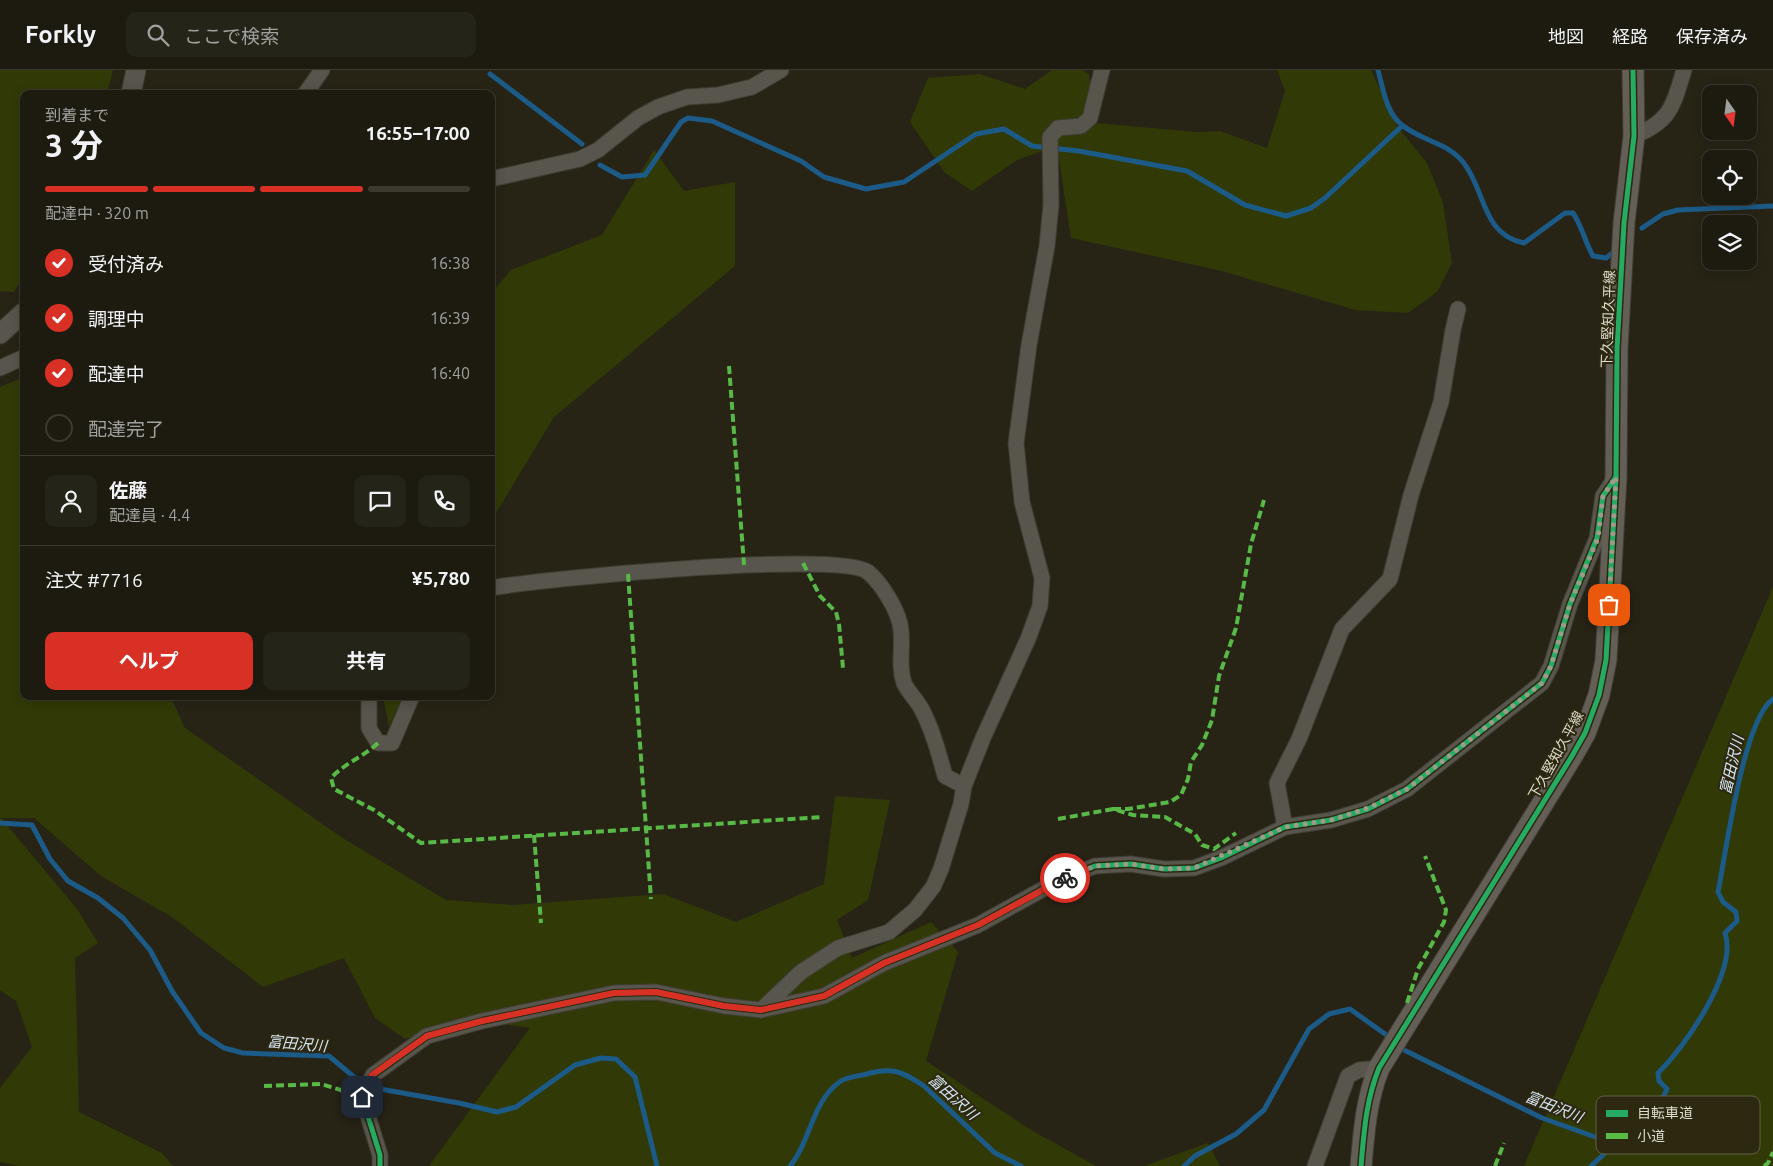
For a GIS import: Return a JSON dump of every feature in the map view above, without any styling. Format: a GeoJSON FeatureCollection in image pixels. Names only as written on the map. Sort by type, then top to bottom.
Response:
{"type":"FeatureCollection","features":[{"type":"Feature","properties":{"kind":"main road","name":"下久堅知久平線"},"geometry":{"type":"LineString","coordinates":[[1361,1166],[1370,1092],[1383,1062],[1572,756],[1600,695],[1606,660],[1616,477],[1618,349],[1624,223],[1634,136],[1633,70]]}},
{"type":"Feature","properties":{"kind":"street"},"geometry":{"type":"LineString","coordinates":[[132,90],[136,70]]}},
{"type":"Feature","properties":{"kind":"street"},"geometry":{"type":"LineString","coordinates":[[308,90],[322,70]]}},
{"type":"Feature","properties":{"kind":"street"},"geometry":{"type":"LineString","coordinates":[[495,178],[580,160],[598,150],[638,118],[658,106],[686,98],[718,95],[752,86],[782,70]]}},
{"type":"Feature","properties":{"kind":"street"},"geometry":{"type":"LineString","coordinates":[[761,1010],[801,972],[838,948],[888,932],[915,910],[933,887],[941,869],[961,804],[964,786],[983,738],[1028,640],[1042,594],[1042,578],[1022,502],[1016,443],[1028,346],[1047,246],[1051,205],[1050,137],[1058,128],[1081,126],[1090,118],[1102,70]]}},
{"type":"Feature","properties":{"kind":"street"},"geometry":{"type":"LineString","coordinates":[[1634,136],[1654,128],[1667,116],[1684,70]]}},
{"type":"Feature","properties":{"kind":"street"},"geometry":{"type":"LineString","coordinates":[[1285,827],[1277,783],[1299,739],[1342,629],[1390,579],[1411,495],[1442,402],[1458,309]]}},
{"type":"Feature","properties":{"kind":"street"},"geometry":{"type":"LineString","coordinates":[[0,334],[20,316]]}},
{"type":"Feature","properties":{"kind":"street"},"geometry":{"type":"LineString","coordinates":[[0,368],[20,359]]}},
{"type":"Feature","properties":{"kind":"street"},"geometry":{"type":"LineString","coordinates":[[380,1166],[380,1154],[362,1097],[372,1075],[427,1036],[482,1021],[614,993],[656,992],[724,1006],[761,1010],[824,996],[884,963],[978,925],[1054,883],[1095,866],[1131,864],[1164,869],[1194,868],[1285,827],[1331,820],[1368,808],[1407,789],[1542,683],[1551,666],[1570,604],[1598,538],[1603,496],[1616,477]]}},
{"type":"Feature","properties":{"kind":"street"},"geometry":{"type":"LineString","coordinates":[[495,588],[581,578],[788,563],[841,564],[866,570],[877,581],[895,610],[901,629],[901,664],[904,683],[922,709],[945,776],[964,786]]}},
{"type":"Feature","properties":{"kind":"street"},"geometry":{"type":"LineString","coordinates":[[369,700],[369,728],[378,743],[392,744],[410,700]]}},
{"type":"Feature","properties":{"kind":"street"},"geometry":{"type":"LineString","coordinates":[[1315,1166],[1348,1076],[1383,1062]]}},
{"type":"Feature","properties":{"kind":"green space"},"geometry":{"type":"Polygon","coordinates":[[[0,70],[113,70],[108,90],[20,90],[20,282],[14,292],[0,291],[0,70]]]}},
{"type":"Feature","properties":{"kind":"green space"},"geometry":{"type":"Polygon","coordinates":[[[1052,70],[1082,70],[1089,74],[1095,123],[1197,132],[1220,131],[1267,148],[1285,91],[1277,70],[1371,70],[1397,126],[1427,163],[1443,203],[1452,263],[1437,292],[1408,313],[1356,310],[1218,270],[1071,238],[1057,146],[1017,160],[972,191],[944,172],[910,122],[928,78],[980,74],[1025,89],[1052,70]]]}},
{"type":"Feature","properties":{"kind":"green space"},"geometry":{"type":"Polygon","coordinates":[[[654,150],[684,191],[735,182],[735,266],[554,417],[495,514],[495,289],[511,270],[602,235],[654,150]]]}},
{"type":"Feature","properties":{"kind":"green space"},"geometry":{"type":"Polygon","coordinates":[[[20,379],[20,700],[172,700],[185,728],[341,837],[446,900],[513,905],[663,894],[736,922],[824,884],[835,796],[890,800],[868,900],[837,920],[852,958],[931,922],[958,952],[926,1061],[1031,1130],[1096,1166],[429,1166],[530,1028],[482,1021],[405,1039],[375,1018],[344,958],[263,987],[172,917],[101,876],[34,818],[1,818],[77,909],[98,943],[75,958],[79,1112],[162,1153],[173,1166],[19,1166],[0,1162],[0,1088],[32,1047],[16,1001],[0,990],[0,387],[20,379]]]}},
{"type":"Feature","properties":{"kind":"green space"},"geometry":{"type":"Polygon","coordinates":[[[1773,587],[1773,1166],[1524,1166],[1773,587]]]}},
{"type":"Feature","properties":{"kind":"green space"},"geometry":{"type":"Polygon","coordinates":[[[384,700],[401,700],[389,727],[384,700]]]}},
{"type":"Feature","properties":{"kind":"green space"},"geometry":{"type":"Polygon","coordinates":[[[1208,1143],[1220,1166],[1144,1166],[1208,1143]]]}},
{"type":"Feature","properties":{"kind":"waterway"},"geometry":{"type":"LineString","coordinates":[[1378,70],[1392,114],[1409,130],[1457,155],[1470,173],[1492,221],[1510,238],[1524,243],[1565,213],[1573,213],[1593,256],[1606,258],[1615,251]]}},
{"type":"Feature","properties":{"kind":"waterway"},"geometry":{"type":"LineString","coordinates":[[490,74],[582,144]]}},
{"type":"Feature","properties":{"kind":"waterway"},"geometry":{"type":"LineString","coordinates":[[600,165],[622,177],[645,175],[681,122],[688,118],[712,121],[801,161],[824,177],[866,189],[904,182],[976,134],[1004,129],[1032,146],[1079,151],[1187,171],[1245,205],[1286,216],[1311,208],[1325,198],[1402,126]]}},
{"type":"Feature","properties":{"kind":"waterway"},"geometry":{"type":"LineString","coordinates":[[1642,228],[1663,214],[1678,210],[1773,206]]}},
{"type":"Feature","properties":{"kind":"waterway","name":"富田沢川"},"geometry":{"type":"LineString","coordinates":[[1664,1096],[1667,1089],[1659,1081],[1658,1073],[1682,1046],[1717,987],[1724,967],[1727,949],[1725,933],[1737,921],[1736,912],[1723,902],[1718,892],[1737,789],[1745,759],[1762,712],[1773,699]]}},
{"type":"Feature","properties":{"kind":"waterway","name":"富田沢川"},"geometry":{"type":"LineString","coordinates":[[0,823],[32,825],[50,859],[68,881],[98,898],[123,918],[150,950],[172,991],[201,1033],[224,1048],[243,1053],[329,1056],[354,1077],[380,1089],[459,1103],[497,1112],[516,1107],[575,1065],[601,1058],[616,1059],[635,1077],[657,1166]]}},
{"type":"Feature","properties":{"kind":"waterway","name":"富田沢川"},"geometry":{"type":"LineString","coordinates":[[1184,1166],[1195,1156],[1236,1134],[1264,1110],[1309,1029],[1329,1014],[1350,1009],[1392,1039]]}},
{"type":"Feature","properties":{"kind":"waterway","name":"富田沢川"},"geometry":{"type":"LineString","coordinates":[[1398,1045],[1404,1050],[1542,1118],[1596,1137]]}},
{"type":"Feature","properties":{"kind":"waterway","name":"富田沢川"},"geometry":{"type":"LineString","coordinates":[[790,1166],[803,1145],[818,1110],[831,1089],[846,1078],[883,1071],[903,1074],[924,1086],[995,1153],[1021,1166]]}},
{"type":"Feature","properties":{"kind":"waterway"},"geometry":{"type":"LineString","coordinates":[[1591,1166],[1604,1154]]}},
{"type":"Feature","properties":{"kind":"marked path"},"geometry":{"type":"LineString","coordinates":[[729,366],[744,565]]}},
{"type":"Feature","properties":{"kind":"marked path"},"geometry":{"type":"LineString","coordinates":[[1113,809],[1128,809],[1170,802],[1181,795],[1188,779],[1191,762],[1202,745],[1212,720],[1219,676],[1236,628],[1251,544],[1264,500]]}},
{"type":"Feature","properties":{"kind":"marked path"},"geometry":{"type":"LineString","coordinates":[[803,563],[820,596],[836,612],[843,668]]}},
{"type":"Feature","properties":{"kind":"marked path"},"geometry":{"type":"LineString","coordinates":[[628,574],[651,899]]}},
{"type":"Feature","properties":{"kind":"marked path"},"geometry":{"type":"LineString","coordinates":[[378,743],[331,778],[334,789],[374,810],[421,843],[823,817]]}},
{"type":"Feature","properties":{"kind":"marked path"},"geometry":{"type":"LineString","coordinates":[[1058,819],[1113,809],[1133,815],[1165,817],[1195,834],[1202,845],[1214,849],[1236,833]]}},
{"type":"Feature","properties":{"kind":"marked path"},"geometry":{"type":"LineString","coordinates":[[534,835],[541,923]]}},
{"type":"Feature","properties":{"kind":"marked path"},"geometry":{"type":"LineString","coordinates":[[1407,1003],[1418,969],[1444,922],[1446,910],[1425,856]]}},
{"type":"Feature","properties":{"kind":"marked path"},"geometry":{"type":"LineString","coordinates":[[264,1086],[321,1084],[341,1090],[364,1111]]}},
{"type":"Feature","properties":{"kind":"marked path"},"geometry":{"type":"LineString","coordinates":[[1495,1166],[1504,1143]]}},
{"type":"Feature","properties":{"kind":"marked path"},"geometry":{"type":"LineString","coordinates":[[1764,1166],[1768,1163],[1773,1152]]}},
{"type":"Feature","properties":{"kind":"cycle path"},"geometry":{"type":"LineString","coordinates":[[1361,1166],[1368,1104],[1379,1068],[1572,756],[1585,733],[1599,695],[1606,660],[1616,477],[1617,349],[1624,223],[1634,136],[1633,70]]}},
{"type":"Feature","properties":{"kind":"cycle path"},"geometry":{"type":"LineString","coordinates":[[380,1166],[380,1155],[362,1097],[373,1075],[427,1036],[482,1021],[614,993],[656,992],[724,1006],[761,1010],[824,996],[884,963],[978,925],[1054,883],[1095,866],[1131,864],[1164,869],[1194,868],[1221,858],[1285,827],[1331,820],[1368,809],[1407,789],[1542,683],[1551,666],[1570,604],[1597,538],[1603,496],[1616,477]]}},
{"type":"Feature","properties":{"kind":"way so far"},"geometry":{"type":"LineString","coordinates":[[1065,878],[1095,866],[1131,864],[1164,869],[1194,868],[1221,858],[1285,827],[1331,820],[1368,808],[1407,789],[1542,683],[1551,666],[1570,604],[1598,538],[1603,496],[1616,477],[1609,605]]}},
{"type":"Feature","properties":{"kind":"route"},"geometry":{"type":"LineString","coordinates":[[362,1097],[372,1075],[427,1036],[482,1021],[614,993],[656,992],[724,1006],[761,1010],[824,996],[884,963],[978,925],[1065,878]]}}]}
